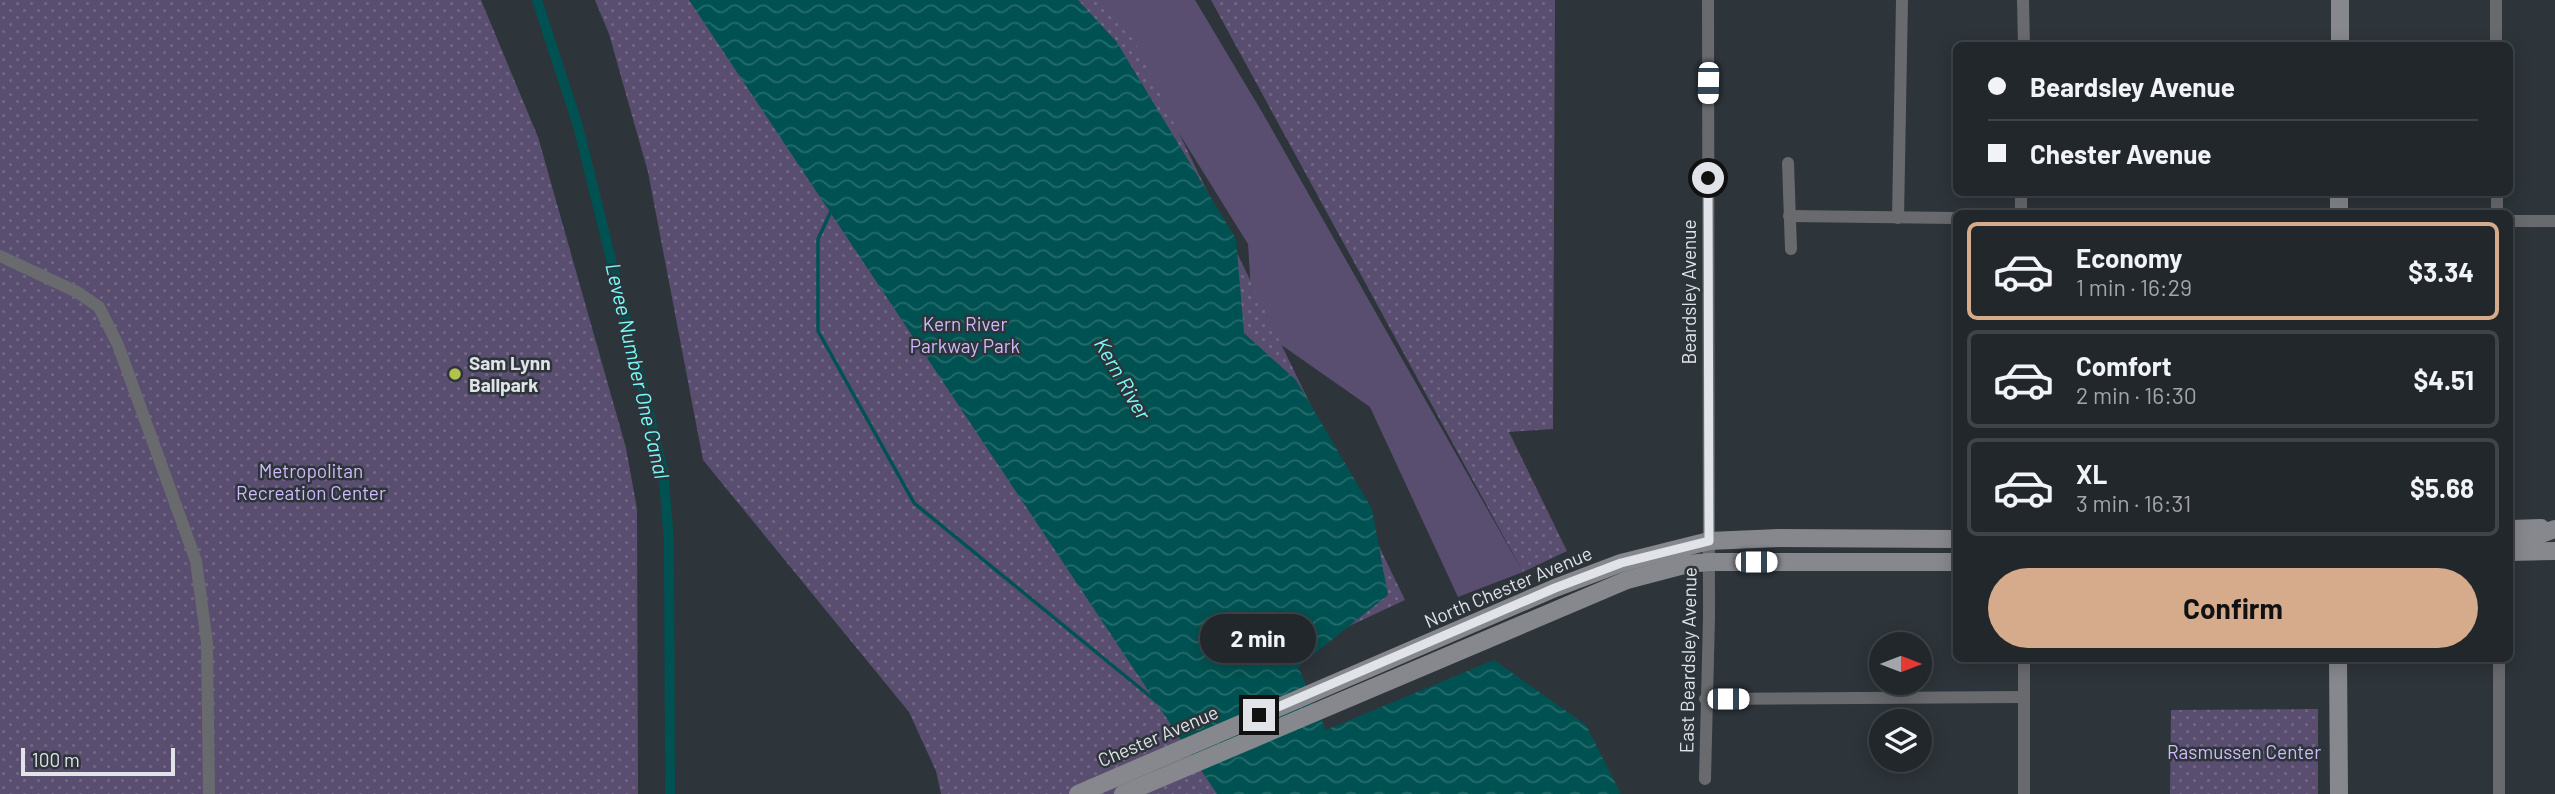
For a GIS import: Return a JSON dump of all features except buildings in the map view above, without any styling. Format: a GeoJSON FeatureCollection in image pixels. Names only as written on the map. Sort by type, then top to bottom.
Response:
{"type":"FeatureCollection","features":[{"type":"Feature","properties":{"kind":"main road"},"geometry":{"type":"LineString","coordinates":[[2340,0],[2340,42]]}},
{"type":"Feature","properties":{"kind":"main road"},"geometry":{"type":"LineString","coordinates":[[2513,529],[2555,529]]}},
{"type":"Feature","properties":{"kind":"main road"},"geometry":{"type":"LineString","coordinates":[[2513,544],[2555,529]]}},
{"type":"Feature","properties":{"kind":"main road","name":"North Chester Avenue"},"geometry":{"type":"LineString","coordinates":[[1332,684],[1555,588],[1621,563],[1709,541],[1779,538],[1953,539]]}},
{"type":"Feature","properties":{"kind":"main road"},"geometry":{"type":"LineString","coordinates":[[2513,552],[2555,551]]}},
{"type":"Feature","properties":{"kind":"main road","name":"North Chester Avenue"},"geometry":{"type":"LineString","coordinates":[[1326,707],[1627,580],[1688,564],[1953,562]]}},
{"type":"Feature","properties":{"kind":"main road"},"geometry":{"type":"LineString","coordinates":[[2338,662],[2339,794]]}},
{"type":"Feature","properties":{"kind":"main road","name":"Chester Avenue"},"geometry":{"type":"LineString","coordinates":[[1078,794],[1332,684]]}},
{"type":"Feature","properties":{"kind":"main road","name":"Chester Avenue"},"geometry":{"type":"LineString","coordinates":[[1128,792],[1326,707]]}},
{"type":"Feature","properties":{"kind":"street","name":"Beardsley Avenue"},"geometry":{"type":"LineString","coordinates":[[1708,0],[1709,541]]}},
{"type":"Feature","properties":{"kind":"street"},"geometry":{"type":"LineString","coordinates":[[1898,218],[1902,0]]}},
{"type":"Feature","properties":{"kind":"street"},"geometry":{"type":"LineString","coordinates":[[2023,0],[2024,42]]}},
{"type":"Feature","properties":{"kind":"street"},"geometry":{"type":"LineString","coordinates":[[2496,0],[2496,42]]}},
{"type":"Feature","properties":{"kind":"street"},"geometry":{"type":"LineString","coordinates":[[1788,163],[1791,249]]}},
{"type":"Feature","properties":{"kind":"street"},"geometry":{"type":"LineString","coordinates":[[1789,216],[1953,218]]}},
{"type":"Feature","properties":{"kind":"street"},"geometry":{"type":"LineString","coordinates":[[2513,221],[2555,221]]}},
{"type":"Feature","properties":{"kind":"street"},"geometry":{"type":"LineString","coordinates":[[0,256],[77,292],[99,307],[118,345],[196,561],[207,643],[209,794]]}},
{"type":"Feature","properties":{"kind":"street","name":"East Beardsley Avenue"},"geometry":{"type":"LineString","coordinates":[[1705,779],[1709,541]]}},
{"type":"Feature","properties":{"kind":"street"},"geometry":{"type":"LineString","coordinates":[[2024,662],[2024,794]]}},
{"type":"Feature","properties":{"kind":"street"},"geometry":{"type":"LineString","coordinates":[[2499,662],[2499,794]]}},
{"type":"Feature","properties":{"kind":"street"},"geometry":{"type":"LineString","coordinates":[[1706,699],[2024,697]]}},
{"type":"Feature","properties":{"kind":"green space","name":"Metropolitan Recreation Center"},"geometry":{"type":"Polygon","coordinates":[[[0,0],[481,0],[538,137],[626,448],[637,509],[638,794],[0,794],[0,0]]]}},
{"type":"Feature","properties":{"kind":"green space","name":"Kern River Parkway Park"},"geometry":{"type":"Polygon","coordinates":[[[595,0],[1097,0],[1132,36],[1405,600],[1283,657],[1326,748],[1595,794],[941,794],[936,771],[909,712],[703,460],[648,172],[609,34],[595,0]]]}},
{"type":"Feature","properties":{"kind":"green space"},"geometry":{"type":"Polygon","coordinates":[[[1087,0],[1195,0],[1262,112],[1523,572],[1458,597],[1370,407],[1253,325],[1248,244],[1119,37],[1087,0]]]}},
{"type":"Feature","properties":{"kind":"green space"},"geometry":{"type":"Polygon","coordinates":[[[1211,0],[1555,0],[1553,429],[1509,432],[1567,551],[1523,572],[1211,0]]]}},
{"type":"Feature","properties":{"kind":"green space","name":"Rasmussen Center"},"geometry":{"type":"Polygon","coordinates":[[[2318,709],[2318,794],[2170,794],[2171,710],[2318,709]]]}},
{"type":"Feature","properties":{"kind":"water","name":"Kern River"},"geometry":{"type":"Polygon","coordinates":[[[689,0],[1078,0],[1116,41],[1236,239],[1244,333],[1296,380],[1372,509],[1388,595],[1298,667],[1326,730],[1494,660],[1586,725],[1621,794],[1217,794],[689,0]]]}},
{"type":"Feature","properties":{"kind":"waterway","name":"Levee Number One Canal"},"geometry":{"type":"LineString","coordinates":[[537,0],[578,126],[663,470],[669,541],[670,794]]}},
{"type":"Feature","properties":{"kind":"waterway"},"geometry":{"type":"LineString","coordinates":[[832,209],[818,239],[818,331],[914,503],[1157,702]]}},
{"type":"Feature","properties":{"kind":"place","name":"Sam Lynn Ballpark"},"geometry":{"type":"Point","coordinates":[455,374]}},
{"type":"Feature","properties":{"kind":"route"},"geometry":{"type":"LineString","coordinates":[[1259,715],[1555,588],[1621,563],[1709,541],[1708,178]]}}]}
